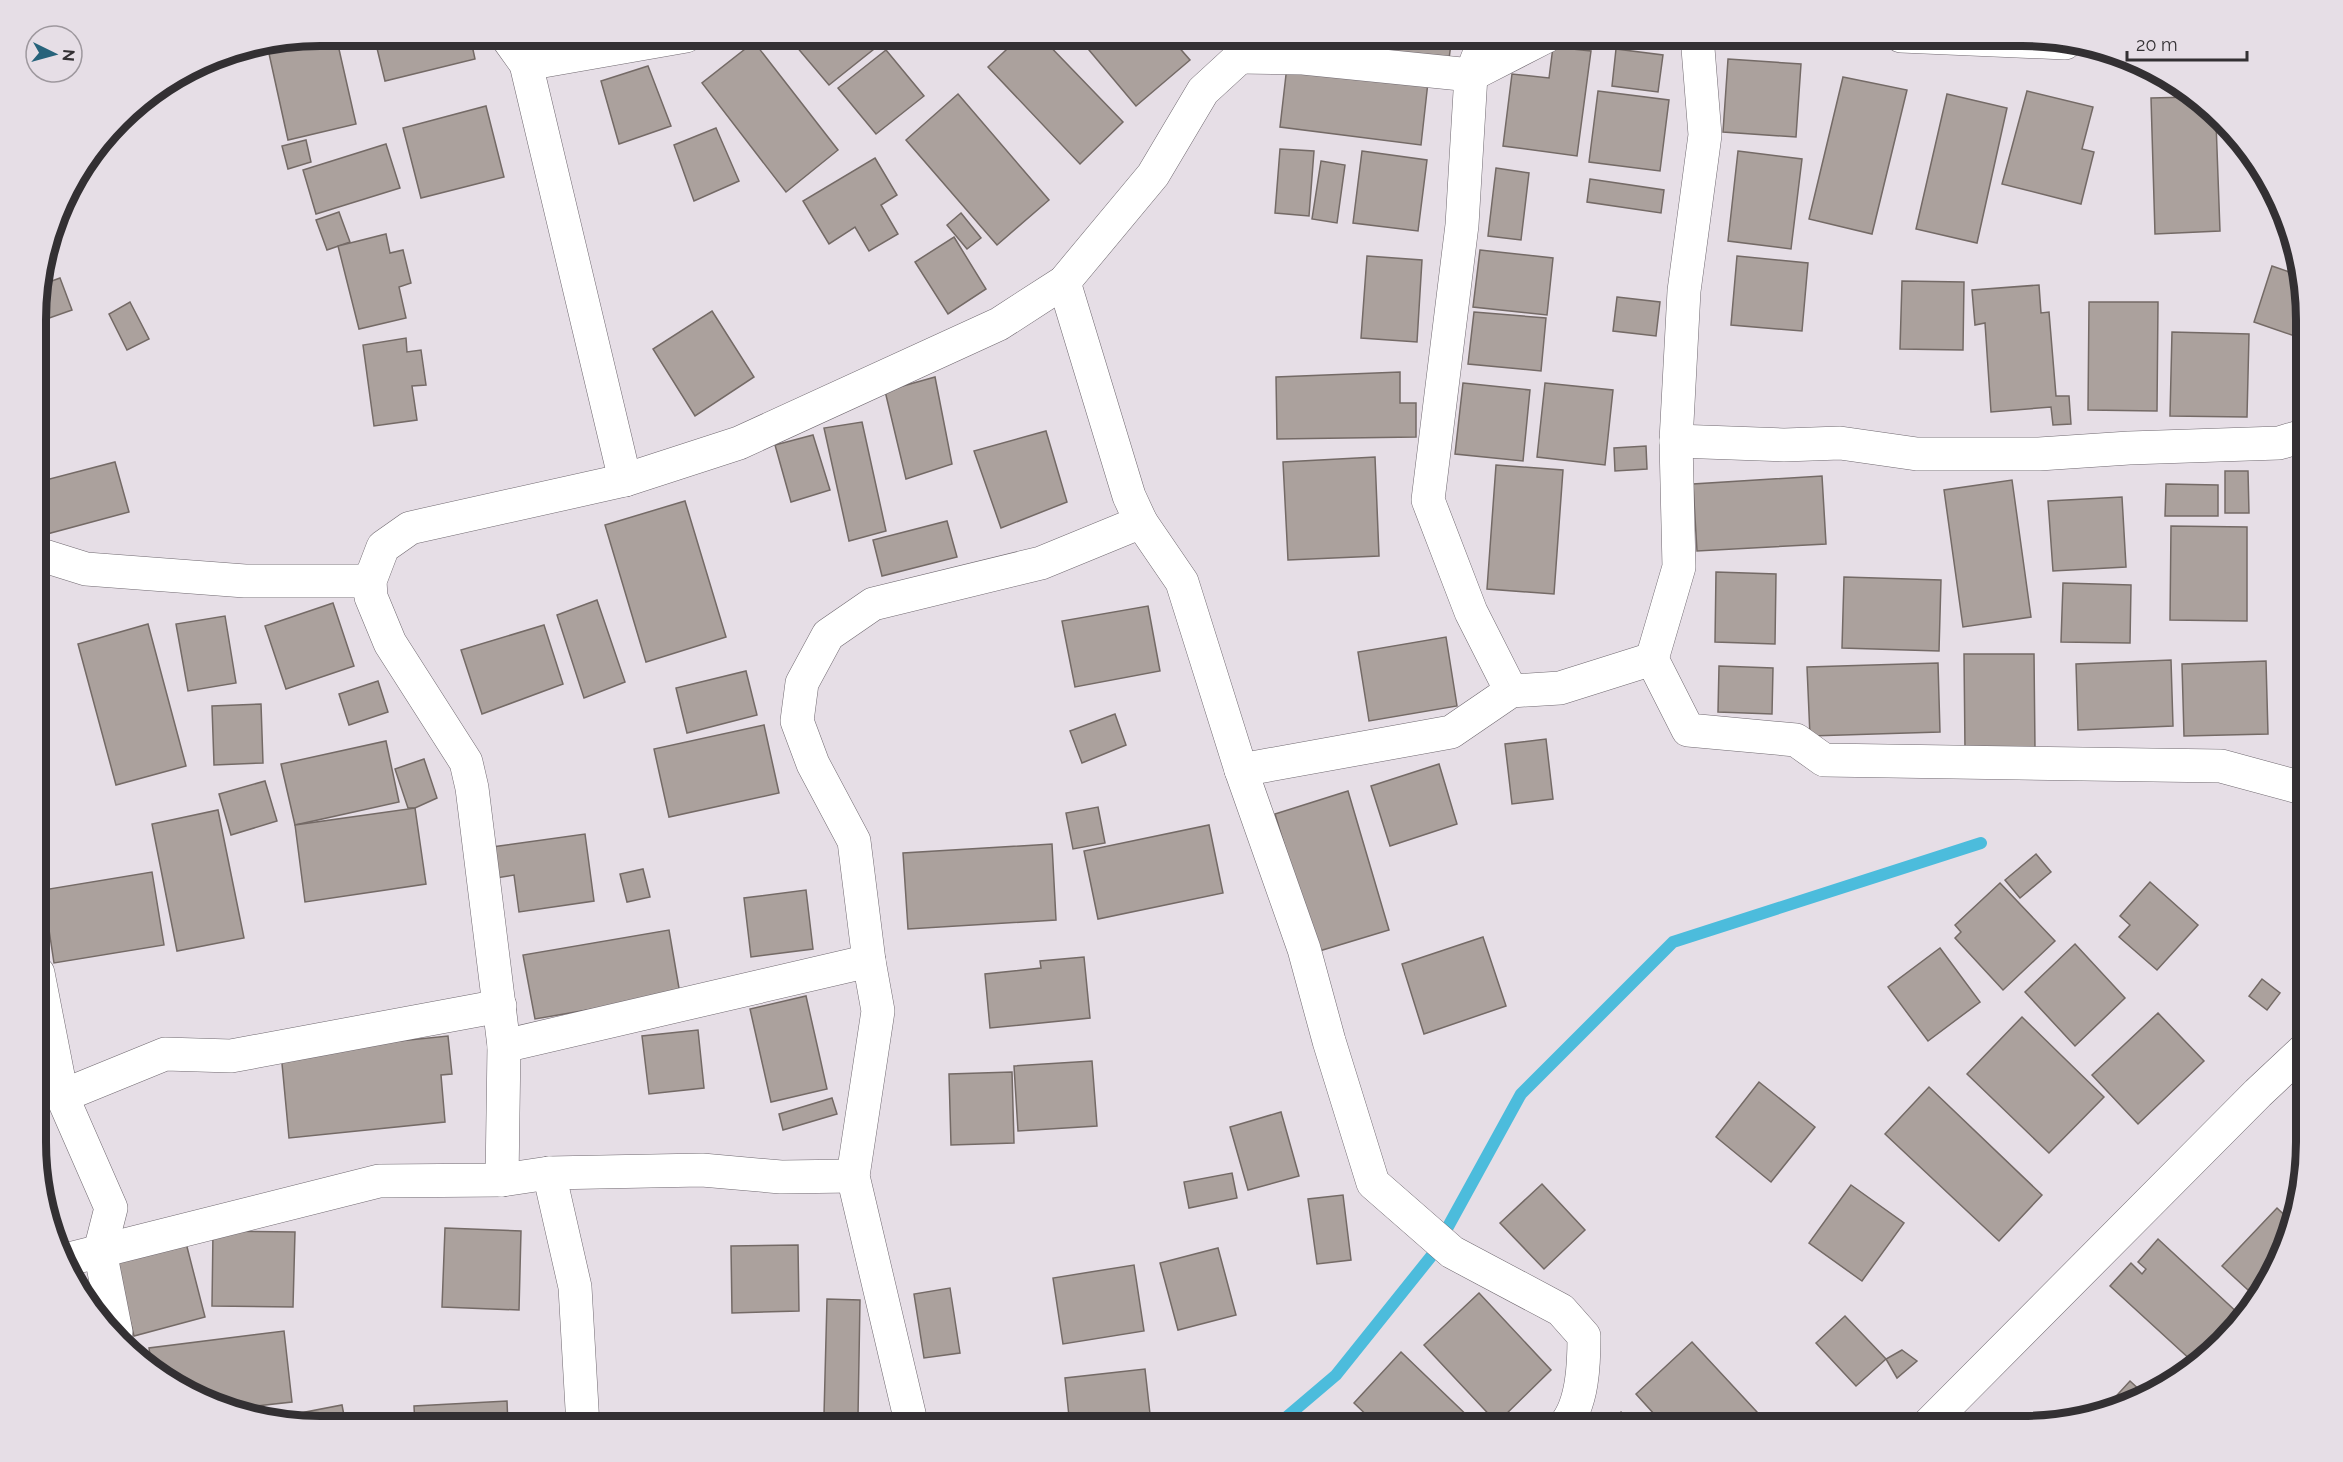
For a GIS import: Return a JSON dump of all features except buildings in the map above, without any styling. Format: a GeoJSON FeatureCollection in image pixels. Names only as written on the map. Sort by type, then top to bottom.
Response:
{"type":"FeatureCollection","features":[{"type":"Feature","properties":{"kind":"street"},"geometry":{"type":"LineString","coordinates":[[513,46],[526,64],[625,480]]}},
{"type":"Feature","properties":{"kind":"street"},"geometry":{"type":"LineString","coordinates":[[526,64],[629,46]]}},
{"type":"Feature","properties":{"kind":"street"},"geometry":{"type":"LineString","coordinates":[[1482,46],[1472,75],[1462,225],[1428,500],[1471,612],[1511,691]]}},
{"type":"Feature","properties":{"kind":"street"},"geometry":{"type":"LineString","coordinates":[[502,1180],[504,1046],[478,835],[466,762],[390,643],[372,597],[370,581],[383,547],[410,528],[625,480],[739,443],[999,324],[1064,282],[1153,175],[1203,91],[1247,47],[1303,58],[1472,75],[1528,46]]}},
{"type":"Feature","properties":{"kind":"street"},"geometry":{"type":"LineString","coordinates":[[1698,46],[1705,135],[1684,291],[1676,441],[1679,567],[1652,659],[1688,730],[1796,740],[1824,760],[2221,766],[2296,786]]}},
{"type":"Feature","properties":{"kind":"street"},"geometry":{"type":"LineString","coordinates":[[1064,282],[1129,496],[1141,522],[1182,582],[1241,770],[1304,949],[1329,1041],[1373,1183],[1452,1252],[1561,1310],[1584,1336],[1585,1367],[1572,1416]]}},
{"type":"Feature","properties":{"kind":"street"},"geometry":{"type":"LineString","coordinates":[[1676,441],[1784,446],[1840,443],[1917,454],[2039,454],[2128,448],[2280,443],[2296,438]]}},
{"type":"Feature","properties":{"kind":"street"},"geometry":{"type":"LineString","coordinates":[[910,1416],[853,1176],[878,1011],[869,961],[854,841],[813,764],[798,721],[801,683],[828,635],[873,604],[1041,563],[1141,522]]}},
{"type":"Feature","properties":{"kind":"street"},"geometry":{"type":"LineString","coordinates":[[46,556],[86,569],[245,581],[370,581]]}},
{"type":"Feature","properties":{"kind":"street"},"geometry":{"type":"LineString","coordinates":[[1241,770],[1451,732],[1511,691],[1560,688],[1652,659]]}},
{"type":"Feature","properties":{"kind":"street"},"geometry":{"type":"LineString","coordinates":[[504,1046],[869,961]]}},
{"type":"Feature","properties":{"kind":"street"},"geometry":{"type":"LineString","coordinates":[[62,1096],[165,1054],[231,1056],[500,1006]]}},
{"type":"Feature","properties":{"kind":"street"},"geometry":{"type":"LineString","coordinates":[[46,1014],[62,1096],[111,1208],[100,1251],[114,1322]]}},
{"type":"Feature","properties":{"kind":"street"},"geometry":{"type":"LineString","coordinates":[[1937,1416],[2296,1057]]}},
{"type":"Feature","properties":{"kind":"street"},"geometry":{"type":"LineString","coordinates":[[73,1258],[379,1181],[502,1180],[549,1173],[702,1170],[781,1177],[853,1176]]}},
{"type":"Feature","properties":{"kind":"street"},"geometry":{"type":"LineString","coordinates":[[549,1173],[575,1287],[582,1416]]}},
{"type":"Feature","properties":{"kind":"waterway"},"geometry":{"type":"LineString","coordinates":[[1288,1416],[1336,1375],[1433,1254],[1521,1094],[1673,942],[1981,843]]}}]}
